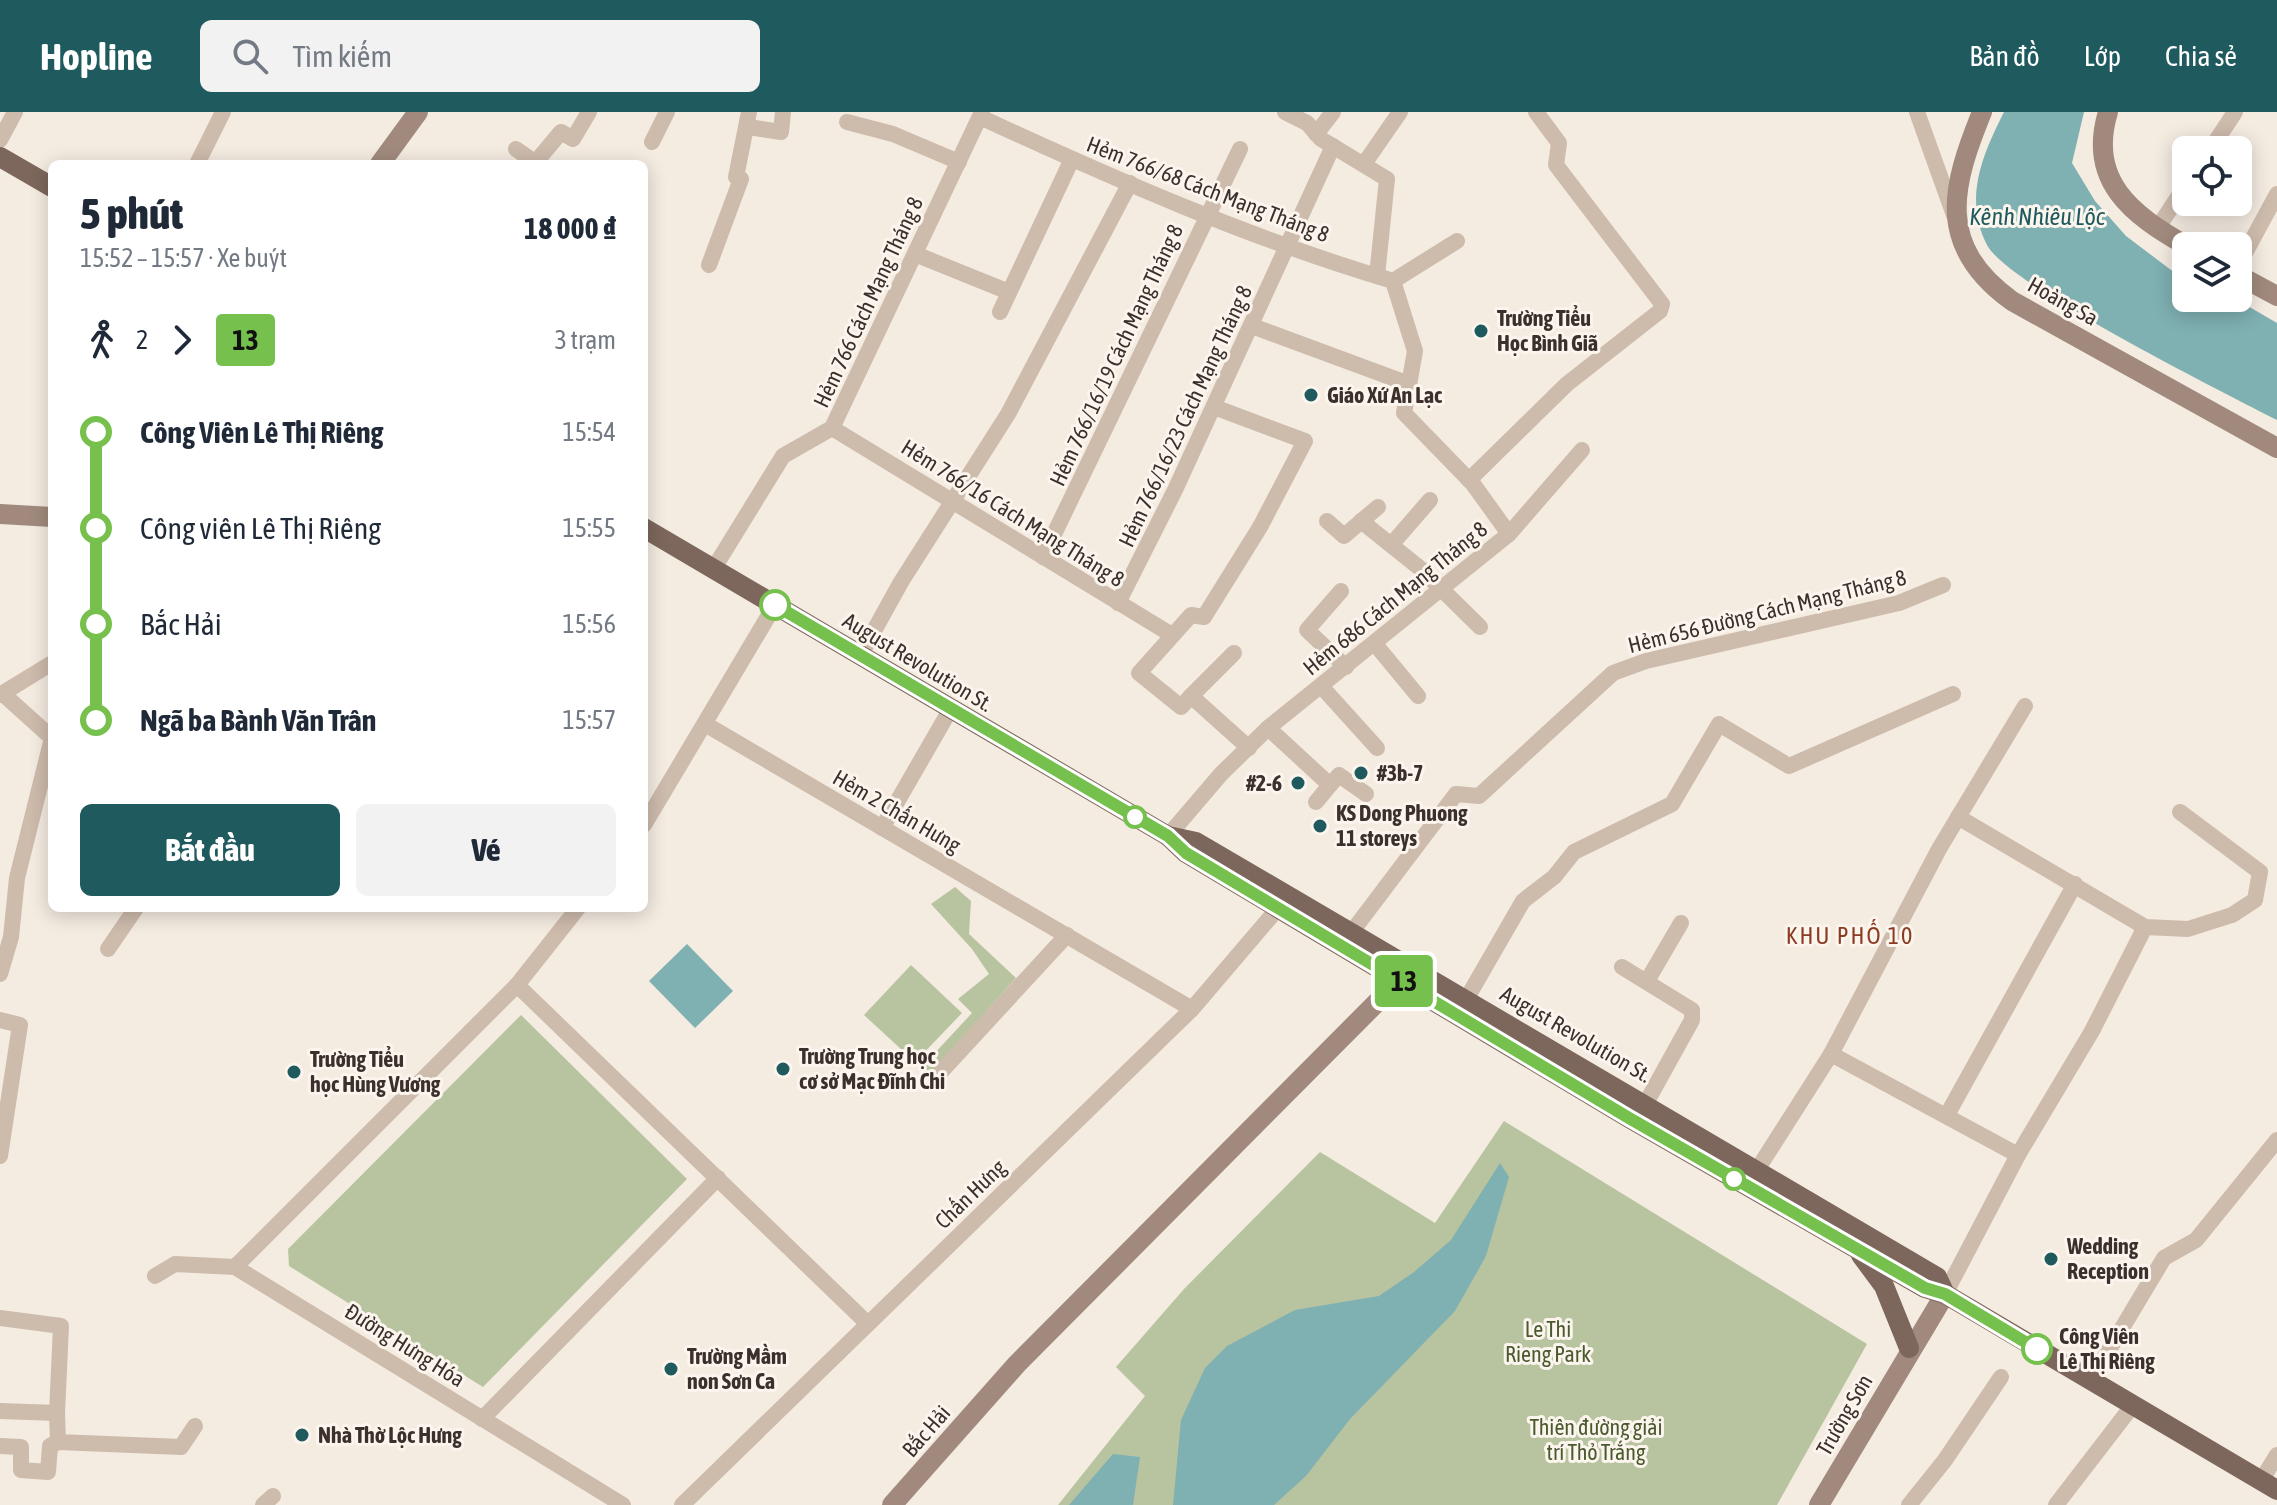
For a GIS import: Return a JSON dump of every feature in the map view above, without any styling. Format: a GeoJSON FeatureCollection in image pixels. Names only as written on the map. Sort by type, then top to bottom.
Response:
{"type":"FeatureCollection","features":[{"type":"Feature","properties":{"kind":"main road"},"geometry":{"type":"LineString","coordinates":[[0,157],[48,185]]}},
{"type":"Feature","properties":{"kind":"main road","name":"August Revolution St."},"geometry":{"type":"LineString","coordinates":[[654,539],[714,568],[1168,836],[1186,853],[1629,1118],[1925,1288],[1945,1294],[2269,1486]]}},
{"type":"Feature","properties":{"kind":"main road","name":"August Revolution St."},"geometry":{"type":"LineString","coordinates":[[1168,836],[1196,842],[1646,1103],[1937,1277],[1945,1294]]}},
{"type":"Feature","properties":{"kind":"main road"},"geometry":{"type":"LineString","coordinates":[[1857,1248],[1884,1286],[1909,1348]]}},
{"type":"Feature","properties":{"kind":"street"},"geometry":{"type":"LineString","coordinates":[[0,140],[15,112]]}},
{"type":"Feature","properties":{"kind":"street"},"geometry":{"type":"LineString","coordinates":[[199,160],[223,112]]}},
{"type":"Feature","properties":{"kind":"street"},"geometry":{"type":"LineString","coordinates":[[383,160],[418,112]]}},
{"type":"Feature","properties":{"kind":"street"},"geometry":{"type":"LineString","coordinates":[[539,160],[561,132],[573,139],[589,112]]}},
{"type":"Feature","properties":{"kind":"street"},"geometry":{"type":"LineString","coordinates":[[652,142],[667,112]]}},
{"type":"Feature","properties":{"kind":"street"},"geometry":{"type":"LineString","coordinates":[[709,265],[739,178],[748,120],[781,132],[783,112]]}},
{"type":"Feature","properties":{"kind":"street"},"geometry":{"type":"LineString","coordinates":[[1285,112],[1307,123],[1316,134],[1364,164],[1400,112]]}},
{"type":"Feature","properties":{"kind":"street"},"geometry":{"type":"LineString","coordinates":[[1316,134],[1333,112]]}},
{"type":"Feature","properties":{"kind":"street"},"geometry":{"type":"LineString","coordinates":[[1469,480],[1567,384],[1660,311],[1662,304],[1555,163],[1559,143],[1536,112]]}},
{"type":"Feature","properties":{"kind":"street"},"geometry":{"type":"LineString","coordinates":[[1917,112],[1956,220]]}},
{"type":"Feature","properties":{"kind":"street","name":"Hoàng Sa"},"geometry":{"type":"LineString","coordinates":[[1982,112],[1961,166],[1956,220],[1976,270],[2012,301],[2277,448]]}},
{"type":"Feature","properties":{"kind":"street"},"geometry":{"type":"LineString","coordinates":[[2108,112],[2102,142],[2109,179],[2129,206],[2172,238]]}},
{"type":"Feature","properties":{"kind":"street"},"geometry":{"type":"LineString","coordinates":[[2219,136],[2235,112]]}},
{"type":"Feature","properties":{"kind":"street","name":"Hẻm 766/68 Cách Mạng Tháng 8"},"geometry":{"type":"LineString","coordinates":[[981,114],[1072,159],[1130,183],[1288,246],[1385,278]]}},
{"type":"Feature","properties":{"kind":"street","name":"Hẻm 766 Cách Mạng Tháng 8"},"geometry":{"type":"LineString","coordinates":[[714,568],[783,456],[832,428],[981,114]]}},
{"type":"Feature","properties":{"kind":"street"},"geometry":{"type":"LineString","coordinates":[[847,122],[893,134],[959,162]]}},
{"type":"Feature","properties":{"kind":"street","name":"Hẻm 766/16/23 Cách Mạng Tháng 8"},"geometry":{"type":"LineString","coordinates":[[1118,603],[1214,407],[1333,146]]}},
{"type":"Feature","properties":{"kind":"street"},"geometry":{"type":"LineString","coordinates":[[516,149],[531,160]]}},
{"type":"Feature","properties":{"kind":"street","name":"Hẻm 766/16/19 Cách Mạng Tháng 8"},"geometry":{"type":"LineString","coordinates":[[1043,557],[1240,149]]}},
{"type":"Feature","properties":{"kind":"street"},"geometry":{"type":"LineString","coordinates":[[1000,312],[1072,159]]}},
{"type":"Feature","properties":{"kind":"street","name":"Hẻm 686 Cách Mạng Tháng 8"},"geometry":{"type":"LineString","coordinates":[[1168,836],[1221,774],[1268,728],[1509,534],[1469,480],[1404,413],[1415,351],[1385,278],[1387,179],[1364,164]]}},
{"type":"Feature","properties":{"kind":"street"},"geometry":{"type":"LineString","coordinates":[[860,656],[901,582],[1008,414],[1130,183]]}},
{"type":"Feature","properties":{"kind":"street"},"geometry":{"type":"LineString","coordinates":[[2252,240],[2277,194]]}},
{"type":"Feature","properties":{"kind":"street"},"geometry":{"type":"LineString","coordinates":[[2157,229],[2172,206]]}},
{"type":"Feature","properties":{"kind":"street"},"geometry":{"type":"LineString","coordinates":[[1385,278],[1457,241]]}},
{"type":"Feature","properties":{"kind":"street"},"geometry":{"type":"LineString","coordinates":[[915,254],[1009,292]]}},
{"type":"Feature","properties":{"kind":"street"},"geometry":{"type":"LineString","coordinates":[[2252,283],[2277,296]]}},
{"type":"Feature","properties":{"kind":"street"},"geometry":{"type":"LineString","coordinates":[[1252,326],[1409,384]]}},
{"type":"Feature","properties":{"kind":"street"},"geometry":{"type":"LineString","coordinates":[[1214,407],[1305,441],[1260,527],[1204,617],[1191,615],[1139,673],[1181,707],[1234,653]]}},
{"type":"Feature","properties":{"kind":"street","name":"Hẻm 766/16 Cách Mạng Tháng 8"},"geometry":{"type":"LineString","coordinates":[[832,428],[1172,635]]}},
{"type":"Feature","properties":{"kind":"street"},"geometry":{"type":"LineString","coordinates":[[1509,534],[1582,450]]}},
{"type":"Feature","properties":{"kind":"street"},"geometry":{"type":"LineString","coordinates":[[1391,545],[1430,500]]}},
{"type":"Feature","properties":{"kind":"street"},"geometry":{"type":"LineString","coordinates":[[1327,521],[1344,536],[1378,507]]}},
{"type":"Feature","properties":{"kind":"street"},"geometry":{"type":"LineString","coordinates":[[0,514],[48,517]]}},
{"type":"Feature","properties":{"kind":"street"},"geometry":{"type":"LineString","coordinates":[[1361,521],[1480,627]]}},
{"type":"Feature","properties":{"kind":"street","name":"Hẻm 656 Đường Cách Mạng Tháng 8"},"geometry":{"type":"LineString","coordinates":[[1351,933],[1456,794],[1479,796],[1613,673],[1646,661],[1899,603],[1943,585]]}},
{"type":"Feature","properties":{"kind":"street"},"geometry":{"type":"LineString","coordinates":[[1341,591],[1307,630],[1346,667]]}},
{"type":"Feature","properties":{"kind":"street"},"geometry":{"type":"LineString","coordinates":[[648,818],[775,605]]}},
{"type":"Feature","properties":{"kind":"street"},"geometry":{"type":"LineString","coordinates":[[1375,644],[1418,696]]}},
{"type":"Feature","properties":{"kind":"street"},"geometry":{"type":"LineString","coordinates":[[48,665],[1,694],[48,735]]}},
{"type":"Feature","properties":{"kind":"street"},"geometry":{"type":"LineString","coordinates":[[1321,686],[1377,748]]}},
{"type":"Feature","properties":{"kind":"street"},"geometry":{"type":"LineString","coordinates":[[1467,998],[1523,901],[1554,877],[1574,852],[1672,804],[1719,724],[1789,766],[1953,694]]}},
{"type":"Feature","properties":{"kind":"street"},"geometry":{"type":"LineString","coordinates":[[1191,696],[1249,748]]}},
{"type":"Feature","properties":{"kind":"street"},"geometry":{"type":"LineString","coordinates":[[1757,1170],[1831,1054],[1958,817],[2025,706]]}},
{"type":"Feature","properties":{"kind":"street"},"geometry":{"type":"LineString","coordinates":[[882,828],[950,710]]}},
{"type":"Feature","properties":{"kind":"street","name":"Hẻm 2 Chấn Hưng"},"geometry":{"type":"LineString","coordinates":[[705,724],[1192,1009]]}},
{"type":"Feature","properties":{"kind":"street"},"geometry":{"type":"LineString","coordinates":[[1268,728],[1330,785]]}},
{"type":"Feature","properties":{"kind":"street"},"geometry":{"type":"LineString","coordinates":[[0,974],[11,937],[17,878],[48,754]]}},
{"type":"Feature","properties":{"kind":"street"},"geometry":{"type":"LineString","coordinates":[[1316,802],[1339,775],[1366,794]]}},
{"type":"Feature","properties":{"kind":"street"},"geometry":{"type":"LineString","coordinates":[[1958,817],[2145,927],[2188,929],[2232,915],[2255,900],[2260,872],[2180,812]]}},
{"type":"Feature","properties":{"kind":"street"},"geometry":{"type":"LineString","coordinates":[[1947,1115],[2075,884]]}},
{"type":"Feature","properties":{"kind":"street","name":"Chấn Hưng"},"geometry":{"type":"LineString","coordinates":[[682,1505],[1192,1009],[1279,907]]}},
{"type":"Feature","properties":{"kind":"street"},"geometry":{"type":"LineString","coordinates":[[108,949],[133,912]]}},
{"type":"Feature","properties":{"kind":"street"},"geometry":{"type":"LineString","coordinates":[[235,1267],[517,985],[575,912]]}},
{"type":"Feature","properties":{"kind":"street"},"geometry":{"type":"LineString","coordinates":[[1647,981],[1681,923]]}},
{"type":"Feature","properties":{"kind":"street"},"geometry":{"type":"LineString","coordinates":[[1945,1294],[2018,1155],[2092,1031],[2145,927]]}},
{"type":"Feature","properties":{"kind":"street"},"geometry":{"type":"LineString","coordinates":[[937,1076],[1067,935]]}},
{"type":"Feature","properties":{"kind":"street"},"geometry":{"type":"LineString","coordinates":[[1622,967],[1692,1010],[1692,1020],[1646,1103]]}},
{"type":"Feature","properties":{"kind":"street","name":"Bắc Hải"},"geometry":{"type":"LineString","coordinates":[[892,1505],[1017,1364],[1400,979]]}},
{"type":"Feature","properties":{"kind":"street"},"geometry":{"type":"LineString","coordinates":[[517,985],[868,1324]]}},
{"type":"Feature","properties":{"kind":"street"},"geometry":{"type":"LineString","coordinates":[[0,1020],[20,1025],[0,1156]]}},
{"type":"Feature","properties":{"kind":"street"},"geometry":{"type":"LineString","coordinates":[[1831,1054],[2018,1155]]}},
{"type":"Feature","properties":{"kind":"street"},"geometry":{"type":"LineString","coordinates":[[2091,1380],[2164,1258],[2196,1240],[2277,1140]]}},
{"type":"Feature","properties":{"kind":"street"},"geometry":{"type":"LineString","coordinates":[[482,1419],[718,1178]]}},
{"type":"Feature","properties":{"kind":"street","name":"Đường Hưng Hóa"},"geometry":{"type":"LineString","coordinates":[[155,1276],[175,1264],[235,1267],[623,1505]]}},
{"type":"Feature","properties":{"kind":"street","name":"Trường Sơn"},"geometry":{"type":"LineString","coordinates":[[1819,1505],[1909,1348],[1945,1294]]}},
{"type":"Feature","properties":{"kind":"street"},"geometry":{"type":"LineString","coordinates":[[0,1318],[61,1326],[58,1442]]}},
{"type":"Feature","properties":{"kind":"street"},"geometry":{"type":"LineString","coordinates":[[1909,1505],[1945,1460],[2001,1377]]}},
{"type":"Feature","properties":{"kind":"street"},"geometry":{"type":"LineString","coordinates":[[2056,1505],[2133,1405]]}},
{"type":"Feature","properties":{"kind":"street"},"geometry":{"type":"LineString","coordinates":[[0,1411],[57,1413]]}},
{"type":"Feature","properties":{"kind":"street"},"geometry":{"type":"LineString","coordinates":[[0,1446],[21,1447],[21,1470],[48,1472],[50,1446],[58,1442],[181,1447],[195,1426]]}},
{"type":"Feature","properties":{"kind":"street"},"geometry":{"type":"LineString","coordinates":[[2269,1486],[2277,1455]]}},
{"type":"Feature","properties":{"kind":"green space"},"geometry":{"type":"Polygon","coordinates":[[[955,887],[971,901],[969,934],[1016,978],[928,1076],[920,1069],[972,1013],[958,999],[989,974],[972,949],[931,904],[955,887]]]}},
{"type":"Feature","properties":{"kind":"green space"},"geometry":{"type":"Polygon","coordinates":[[[911,965],[962,1013],[915,1062],[864,1015],[911,965]]]}},
{"type":"Feature","properties":{"kind":"green space"},"geometry":{"type":"Polygon","coordinates":[[[521,1015],[687,1179],[483,1387],[289,1266],[288,1249],[521,1015]]]}},
{"type":"Feature","properties":{"kind":"green space","name":"Le Thi Rieng Park"},"geometry":{"type":"Polygon","coordinates":[[[1504,1121],[1867,1344],[1777,1505],[1058,1505],[1145,1396],[1116,1367],[1184,1289],[1320,1152],[1435,1223],[1504,1121]]]}},
{"type":"Feature","properties":{"kind":"water","name":"Kênh Nhiêu Lộc"},"geometry":{"type":"Polygon","coordinates":[[[2004,112],[2084,112],[2072,163],[2095,201],[2126,236],[2172,270],[2172,312],[2252,312],[2252,308],[2277,323],[2277,420],[2074,311],[2003,263],[1987,245],[1977,210],[1976,193],[1989,144],[2004,112]]]}},
{"type":"Feature","properties":{"kind":"water"},"geometry":{"type":"Polygon","coordinates":[[[687,944],[733,991],[695,1028],[649,981],[687,944]]]}},
{"type":"Feature","properties":{"kind":"water"},"geometry":{"type":"Polygon","coordinates":[[[1500,1163],[1509,1177],[1486,1256],[1455,1311],[1350,1419],[1306,1476],[1274,1505],[1173,1505],[1181,1420],[1205,1368],[1227,1346],[1295,1310],[1379,1296],[1414,1272],[1451,1240],[1500,1163]]]}},
{"type":"Feature","properties":{"kind":"water"},"geometry":{"type":"Polygon","coordinates":[[[1113,1454],[1140,1457],[1133,1505],[1069,1505],[1113,1454]]]}},
{"type":"Feature","properties":{"kind":"bus line","name":"13"},"geometry":{"type":"LineString","coordinates":[[775,605],[1168,836],[1186,853],[1629,1118],[1925,1288],[1945,1294],[2037,1349]]}},
{"type":"Feature","properties":{"kind":"place","name":"Trường Tiểu Học Bình Giã"},"geometry":{"type":"Point","coordinates":[1481,331]}},
{"type":"Feature","properties":{"kind":"place","name":"Giáo Xứ An Lạc"},"geometry":{"type":"Point","coordinates":[1311,395]}},
{"type":"Feature","properties":{"kind":"place","name":"#3b-7"},"geometry":{"type":"Point","coordinates":[1361,773]}},
{"type":"Feature","properties":{"kind":"place","name":"#2-6"},"geometry":{"type":"Point","coordinates":[1298,783]}},
{"type":"Feature","properties":{"kind":"place","name":"KS Dong Phuong 11 storeys"},"geometry":{"type":"Point","coordinates":[1320,826]}},
{"type":"Feature","properties":{"kind":"place","name":"Trường Trung học cơ sở Mạc Đĩnh Chi"},"geometry":{"type":"Point","coordinates":[783,1069]}},
{"type":"Feature","properties":{"kind":"place","name":"Trường Tiểu học Hùng Vương"},"geometry":{"type":"Point","coordinates":[294,1072]}},
{"type":"Feature","properties":{"kind":"place","name":"Wedding Reception"},"geometry":{"type":"Point","coordinates":[2051,1259]}},
{"type":"Feature","properties":{"kind":"place","name":"Công Viên Lê Thị Riêng"},"geometry":{"type":"Point","coordinates":[2037,1349]}},
{"type":"Feature","properties":{"kind":"place","name":"Trường Mầm non Sơn Ca"},"geometry":{"type":"Point","coordinates":[671,1369]}},
{"type":"Feature","properties":{"kind":"place","name":"Nhà Thờ Lộc Hưng"},"geometry":{"type":"Point","coordinates":[302,1435]}},
{"type":"Feature","properties":{"kind":"district","name":"KHU PHỐ 10"},"geometry":{"type":"Point","coordinates":[1850,936]}},
{"type":"Feature","properties":{"kind":"park label","name":"Thiên đường giải trí Thỏ Trắng"},"geometry":{"type":"Point","coordinates":[1596,1440]}}]}
